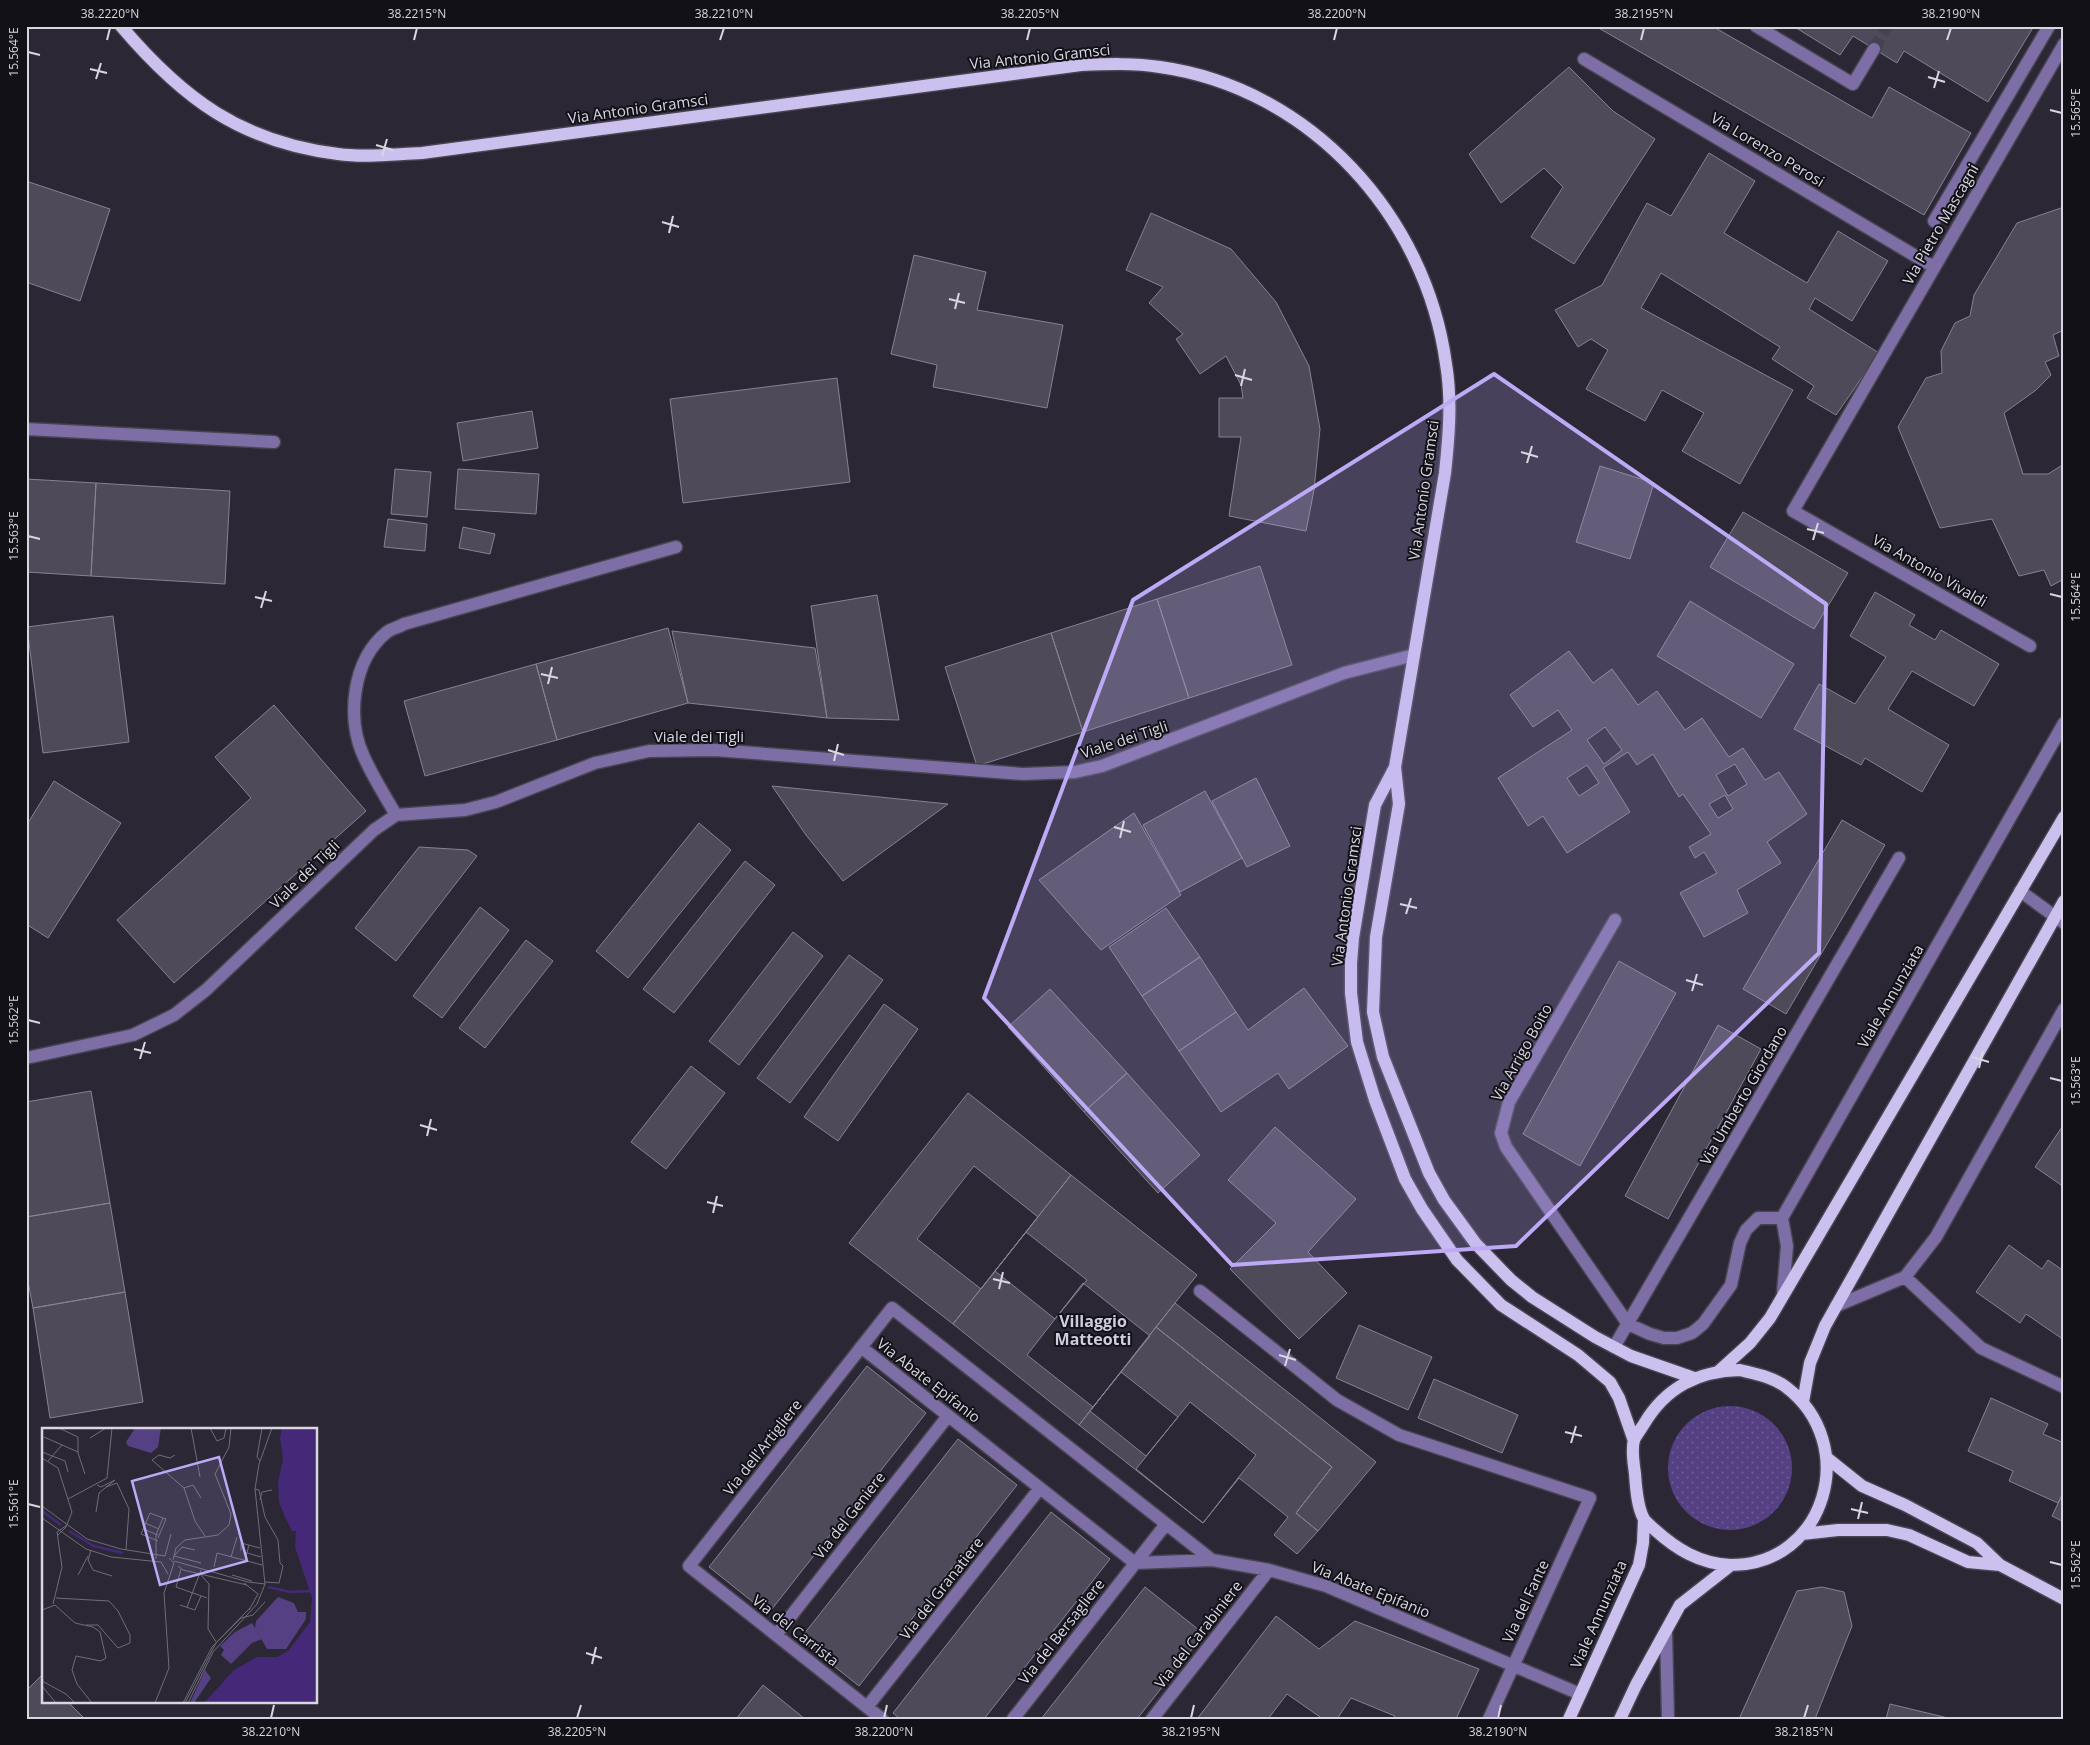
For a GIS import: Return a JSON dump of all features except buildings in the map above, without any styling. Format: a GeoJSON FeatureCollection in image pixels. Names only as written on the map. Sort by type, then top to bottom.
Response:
{"type":"FeatureCollection","features":[{"type":"Feature","properties":{"kind":"main road","name":"Via Antonio Gramsci"},"geometry":{"type":"LineString","coordinates":[[121,26],[165,75],[214,112],[272,139],[302,148],[340,154],[371,156],[422,153],[1081,65],[1122,64],[1161,67],[1210,79],[1267,102],[1298,120],[1326,142],[1378,197],[1399,227],[1415,260],[1440,330],[1446,363],[1449,432],[1395,767],[1399,804],[1376,938],[1373,990],[1377,1034],[1396,1091],[1430,1173],[1444,1200],[1476,1244],[1511,1280],[1532,1297],[1614,1347],[1651,1364],[1694,1378]]}},
{"type":"Feature","properties":{"kind":"main road","name":"Via Antonio Gramsci"},"geometry":{"type":"LineString","coordinates":[[1395,767],[1375,805],[1353,938],[1351,963],[1351,993],[1357,1042],[1378,1109],[1405,1179],[1426,1216],[1457,1260],[1501,1305],[1578,1355],[1610,1382],[1620,1398],[1634,1441],[1637,1492],[1644,1519]]}},
{"type":"Feature","properties":{"kind":"main road"},"geometry":{"type":"LineString","coordinates":[[1719,1370],[1750,1343],[1770,1318],[2064,816]]}},
{"type":"Feature","properties":{"kind":"main road"},"geometry":{"type":"LineString","coordinates":[[1803,1402],[1812,1356],[1836,1306],[2059,920],[2064,900]]}},
{"type":"Feature","properties":{"kind":"main road"},"geometry":{"type":"LineString","coordinates":[[1634,1441],[1650,1413],[1670,1392],[1694,1378],[1719,1370],[1740,1370],[1764,1375],[1785,1386],[1803,1402],[1815,1418],[1823,1437],[1827,1458],[1826,1485],[1817,1511],[1802,1534],[1781,1550],[1757,1561],[1731,1564],[1706,1561],[1682,1552],[1644,1519]]}},
{"type":"Feature","properties":{"kind":"main road"},"geometry":{"type":"LineString","coordinates":[[1827,1458],[1862,1486],[1906,1505],[1978,1543],[2000,1565],[2064,1599]]}},
{"type":"Feature","properties":{"kind":"main road","name":"Viale Annunziata"},"geometry":{"type":"LineString","coordinates":[[1569,1719],[1639,1565],[1643,1543],[1644,1519]]}},
{"type":"Feature","properties":{"kind":"main road"},"geometry":{"type":"LineString","coordinates":[[1802,1534],[1838,1530],[1887,1530],[1909,1535],[1968,1562],[2000,1565]]}},
{"type":"Feature","properties":{"kind":"main road"},"geometry":{"type":"LineString","coordinates":[[1620,1719],[1636,1685],[1680,1606],[1731,1564]]}},
{"type":"Feature","properties":{"kind":"street"},"geometry":{"type":"LineString","coordinates":[[1756,26],[1853,84],[1874,49]]}},
{"type":"Feature","properties":{"kind":"street"},"geometry":{"type":"LineString","coordinates":[[1934,222],[2049,26]]}},
{"type":"Feature","properties":{"kind":"street","name":"Via Pietro Mascagni"},"geometry":{"type":"LineString","coordinates":[[1814,522],[1794,511],[2064,44]]}},
{"type":"Feature","properties":{"kind":"street","name":"Via Lorenzo Perosi"},"geometry":{"type":"LineString","coordinates":[[1584,59],[1934,267]]}},
{"type":"Feature","properties":{"kind":"street"},"geometry":{"type":"LineString","coordinates":[[26,429],[274,442]]}},
{"type":"Feature","properties":{"kind":"street","name":"Via Antonio Vivaldi"},"geometry":{"type":"LineString","coordinates":[[1814,522],[2030,646]]}},
{"type":"Feature","properties":{"kind":"street"},"geometry":{"type":"LineString","coordinates":[[396,815],[363,756],[355,728],[355,698],[361,671],[372,648],[388,631],[404,624],[676,547]]}},
{"type":"Feature","properties":{"kind":"street","name":"Viale dei Tigli"},"geometry":{"type":"LineString","coordinates":[[26,1058],[133,1035],[174,1015],[206,990],[374,830],[396,815],[465,810],[496,802],[595,763],[649,751],[715,750],[1023,774],[1075,772],[1102,766],[1344,673],[1414,655]]}},
{"type":"Feature","properties":{"kind":"street","name":"Viale Annunziata"},"geometry":{"type":"LineString","coordinates":[[1782,1218],[2064,723]]}},
{"type":"Feature","properties":{"kind":"street","name":"Via Umberto Giordano"},"geometry":{"type":"LineString","coordinates":[[1614,1347],[1899,858]]}},
{"type":"Feature","properties":{"kind":"street"},"geometry":{"type":"LineString","coordinates":[[2020,891],[2059,920]]}},
{"type":"Feature","properties":{"kind":"street","name":"Via Arrigo Boito"},"geometry":{"type":"LineString","coordinates":[[1615,920],[1509,1102],[1502,1133],[1506,1147],[1628,1324]]}},
{"type":"Feature","properties":{"kind":"street"},"geometry":{"type":"LineString","coordinates":[[1836,1306],[1905,1277],[1936,1237],[2064,1009]]}},
{"type":"Feature","properties":{"kind":"street"},"geometry":{"type":"LineString","coordinates":[[1628,1324],[1664,1338],[1677,1338],[1692,1333],[1703,1324],[1731,1285],[1740,1242],[1746,1230],[1758,1218],[1782,1218],[1787,1246],[1783,1293]]}},
{"type":"Feature","properties":{"kind":"street"},"geometry":{"type":"LineString","coordinates":[[1905,1277],[1981,1348],[2064,1387]]}},
{"type":"Feature","properties":{"kind":"street","name":"Via del Fante"},"geometry":{"type":"LineString","coordinates":[[1200,1291],[1337,1400],[1399,1435],[1590,1498],[1490,1719]]}},
{"type":"Feature","properties":{"kind":"street","name":"Via Abate Epifanio"},"geometry":{"type":"LineString","coordinates":[[1212,1560],[892,1308],[861,1347],[1135,1563],[1212,1560],[1269,1570],[1326,1586],[1580,1694]]}},
{"type":"Feature","properties":{"kind":"street","name":"Via dell'Artigliere"},"geometry":{"type":"LineString","coordinates":[[689,1566],[861,1347]]}},
{"type":"Feature","properties":{"kind":"street","name":"Via del Geniere"},"geometry":{"type":"LineString","coordinates":[[776,1635],[948,1416]]}},
{"type":"Feature","properties":{"kind":"street","name":"Via del Granatiere"},"geometry":{"type":"LineString","coordinates":[[867,1707],[1040,1488]]}},
{"type":"Feature","properties":{"kind":"street","name":"Via del Bersagliere"},"geometry":{"type":"LineString","coordinates":[[1013,1719],[1166,1524]]}},
{"type":"Feature","properties":{"kind":"street","name":"Via del Carrista"},"geometry":{"type":"LineString","coordinates":[[689,1566],[882,1719]]}},
{"type":"Feature","properties":{"kind":"street","name":"Via del Carabiniere"},"geometry":{"type":"LineString","coordinates":[[1152,1719],[1269,1570]]}},
{"type":"Feature","properties":{"kind":"street"},"geometry":{"type":"LineString","coordinates":[[1666,1631],[1668,1719]]}},
{"type":"Feature","properties":{"kind":"highlighted area"},"geometry":{"type":"Polygon","coordinates":[[[1494,374],[1826,604],[1819,953],[1516,1246],[1232,1265],[984,998],[1133,600],[1494,374]]]}},
{"type":"Feature","properties":{"kind":"shaded area"},"geometry":{"type":"Polygon","coordinates":[[[1730,1406],[1754,1411],[1765,1416],[1774,1424],[1782,1433],[1787,1444],[1792,1468],[1787,1492],[1782,1503],[1774,1512],[1765,1520],[1754,1525],[1730,1530],[1706,1525],[1695,1520],[1686,1512],[1678,1503],[1673,1492],[1668,1468],[1673,1444],[1678,1433],[1686,1424],[1695,1416],[1706,1411],[1730,1406]]]}},
{"type":"Feature","properties":{"kind":"tunnel"},"geometry":{"type":"LineString","coordinates":[[1874,49],[1887,26]]}},
{"type":"Feature","properties":{"kind":"district","name":"Villaggio Matteotti"},"geometry":{"type":"Point","coordinates":[1093,1330]}}]}
